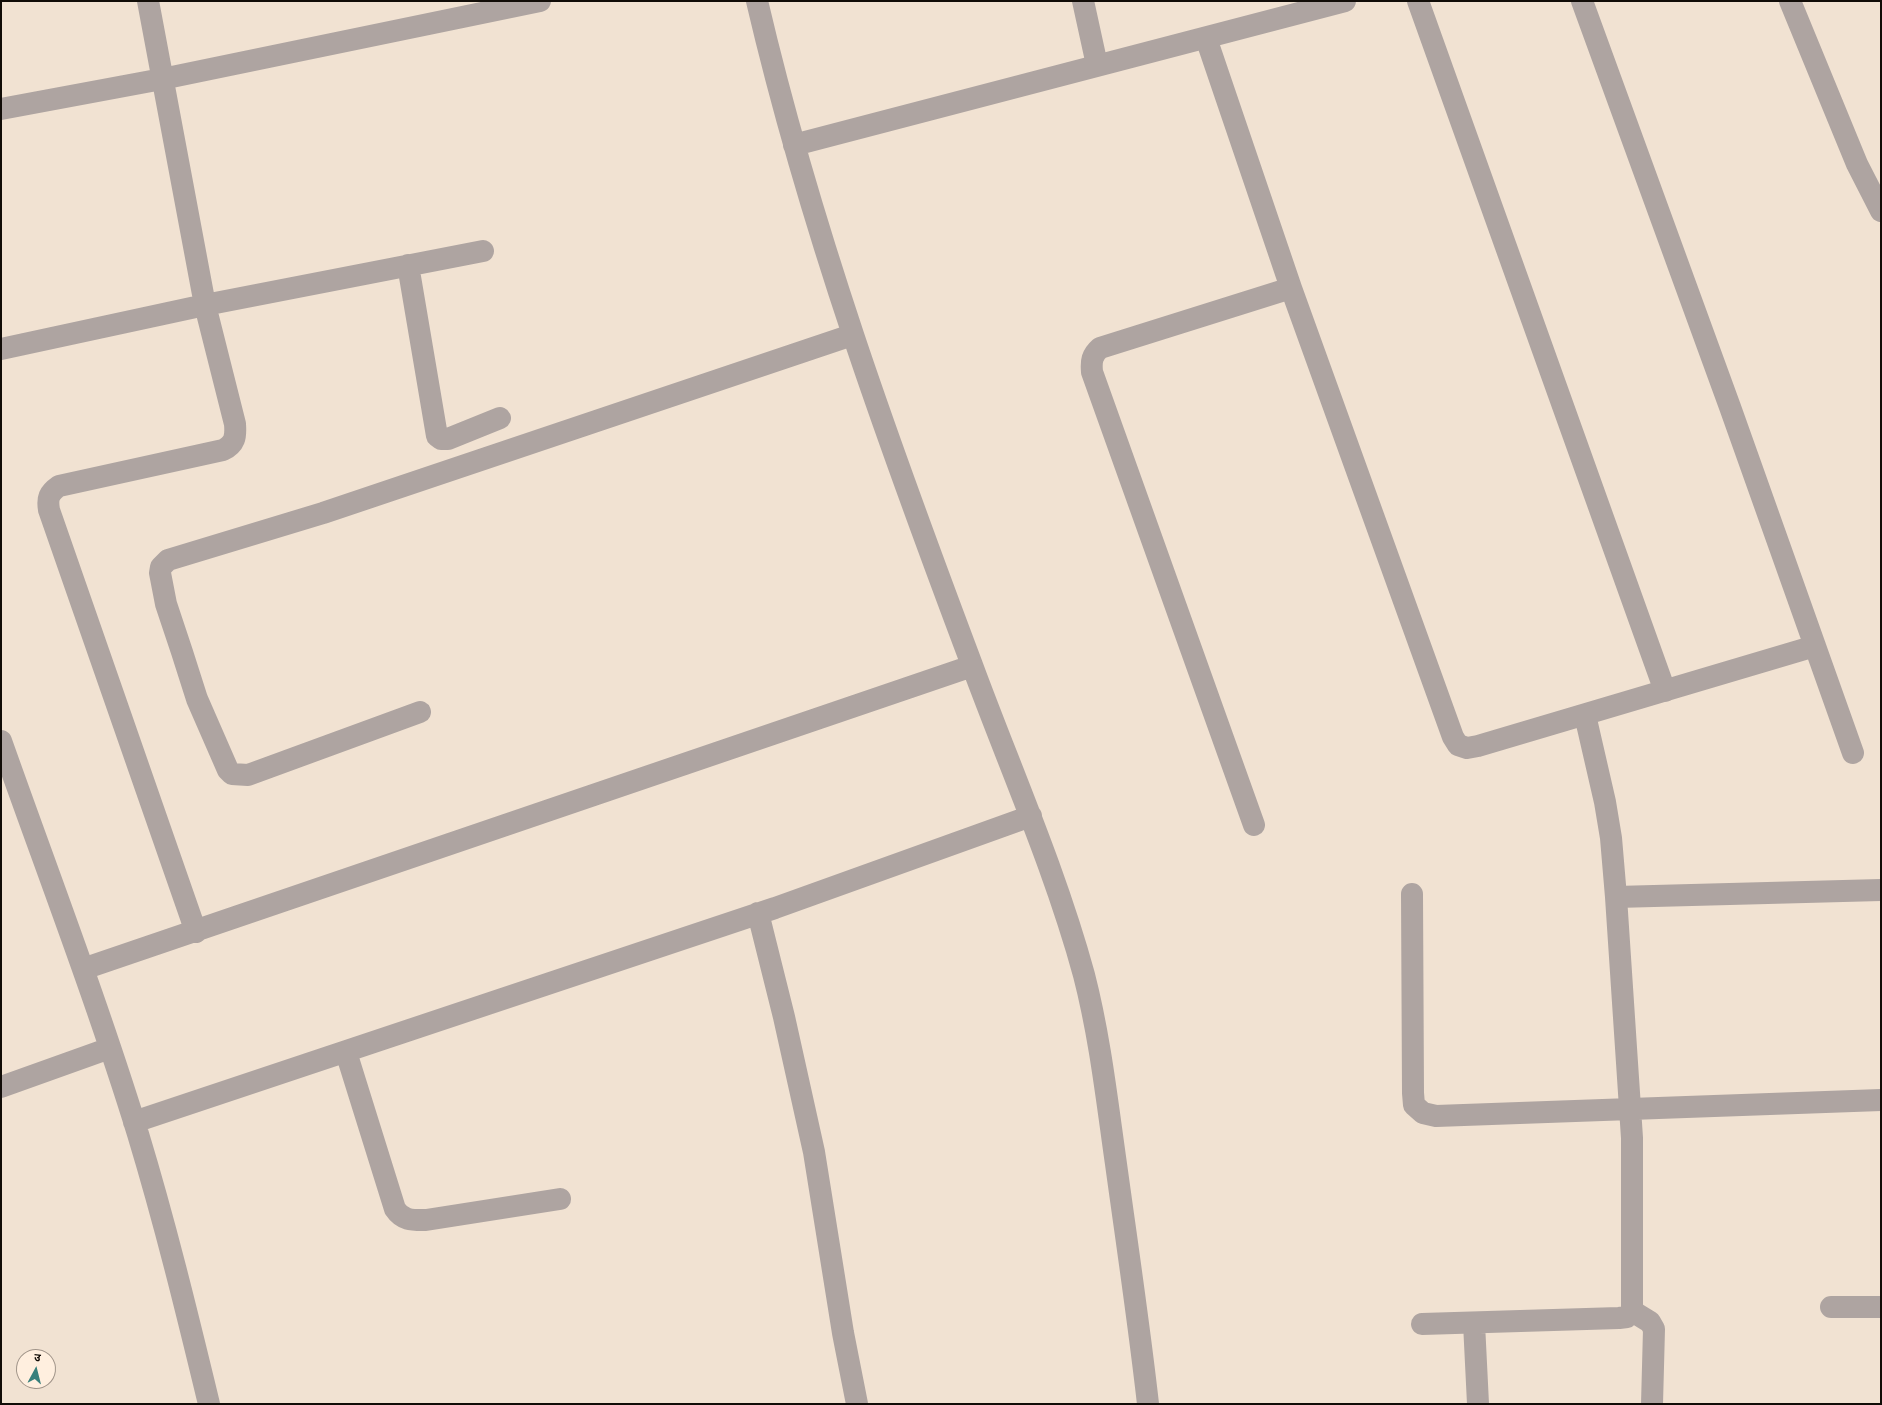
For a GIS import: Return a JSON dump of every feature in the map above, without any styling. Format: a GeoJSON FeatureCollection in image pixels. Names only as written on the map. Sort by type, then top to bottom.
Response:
{"type":"FeatureCollection","features":[{"type":"Feature","properties":{"kind":"street"},"geometry":{"type":"LineString","coordinates":[[148,1],[205,305],[235,424],[236,436],[232,446],[223,450],[59,486],[51,492],[47,499],[49,510],[196,932]]}},
{"type":"Feature","properties":{"kind":"street"},"geometry":{"type":"LineString","coordinates":[[1,109],[162,79],[540,1]]}},
{"type":"Feature","properties":{"kind":"street"},"geometry":{"type":"LineString","coordinates":[[757,1],[772,65],[794,145],[852,335],[972,666],[1031,816],[1066,914],[1085,979],[1109,1116],[1141,1340],[1148,1404]]}},
{"type":"Feature","properties":{"kind":"street"},"geometry":{"type":"LineString","coordinates":[[1083,1],[1097,65]]}},
{"type":"Feature","properties":{"kind":"street"},"geometry":{"type":"LineString","coordinates":[[794,145],[1345,1]]}},
{"type":"Feature","properties":{"kind":"street"},"geometry":{"type":"LineString","coordinates":[[1418,1],[1665,691]]}},
{"type":"Feature","properties":{"kind":"street"},"geometry":{"type":"LineString","coordinates":[[1582,1],[1730,407],[1853,754]]}},
{"type":"Feature","properties":{"kind":"street"},"geometry":{"type":"LineString","coordinates":[[1790,1],[1857,164],[1881,211]]}},
{"type":"Feature","properties":{"kind":"street"},"geometry":{"type":"LineString","coordinates":[[1206,38],[1291,288],[1453,737],[1458,745],[1467,748],[1478,746],[1815,646]]}},
{"type":"Feature","properties":{"kind":"street"},"geometry":{"type":"LineString","coordinates":[[1,349],[205,305],[483,251]]}},
{"type":"Feature","properties":{"kind":"street"},"geometry":{"type":"LineString","coordinates":[[408,265],[437,436],[440,439],[448,439],[500,418]]}},
{"type":"Feature","properties":{"kind":"street"},"geometry":{"type":"LineString","coordinates":[[1254,826],[1092,372],[1091,362],[1094,353],[1100,348],[1291,288]]}},
{"type":"Feature","properties":{"kind":"street"},"geometry":{"type":"LineString","coordinates":[[420,712],[248,775],[232,774],[228,770],[198,698],[166,604],[161,578],[161,567],[168,560],[330,510],[852,335]]}},
{"type":"Feature","properties":{"kind":"street"},"geometry":{"type":"LineString","coordinates":[[83,970],[972,666]]}},
{"type":"Feature","properties":{"kind":"street"},"geometry":{"type":"LineString","coordinates":[[1422,1324],[1620,1318],[1627,1317],[1632,1311],[1632,1146],[1616,897],[1611,838],[1605,802],[1585,715]]}},
{"type":"Feature","properties":{"kind":"street"},"geometry":{"type":"LineString","coordinates":[[1,741],[9,790],[83,970],[134,1122],[164,1221],[209,1404]]}},
{"type":"Feature","properties":{"kind":"street"},"geometry":{"type":"LineString","coordinates":[[134,1122],[758,913],[1031,816]]}},
{"type":"Feature","properties":{"kind":"street"},"geometry":{"type":"LineString","coordinates":[[1616,897],[1881,890]]}},
{"type":"Feature","properties":{"kind":"street"},"geometry":{"type":"LineString","coordinates":[[1412,894],[1414,1105],[1423,1113],[1436,1116],[1881,1100]]}},
{"type":"Feature","properties":{"kind":"street"},"geometry":{"type":"LineString","coordinates":[[758,913],[784,1016],[814,1152],[843,1334],[857,1404]]}},
{"type":"Feature","properties":{"kind":"street"},"geometry":{"type":"LineString","coordinates":[[1,1087],[110,1048]]}},
{"type":"Feature","properties":{"kind":"street"},"geometry":{"type":"LineString","coordinates":[[346,1052],[395,1209],[399,1215],[408,1220],[426,1220],[560,1199]]}},
{"type":"Feature","properties":{"kind":"street"},"geometry":{"type":"LineString","coordinates":[[1831,1307],[1881,1307]]}},
{"type":"Feature","properties":{"kind":"street"},"geometry":{"type":"LineString","coordinates":[[1632,1311],[1650,1322],[1654,1329],[1652,1404]]}},
{"type":"Feature","properties":{"kind":"street"},"geometry":{"type":"LineString","coordinates":[[1474,1323],[1478,1404]]}}]}
